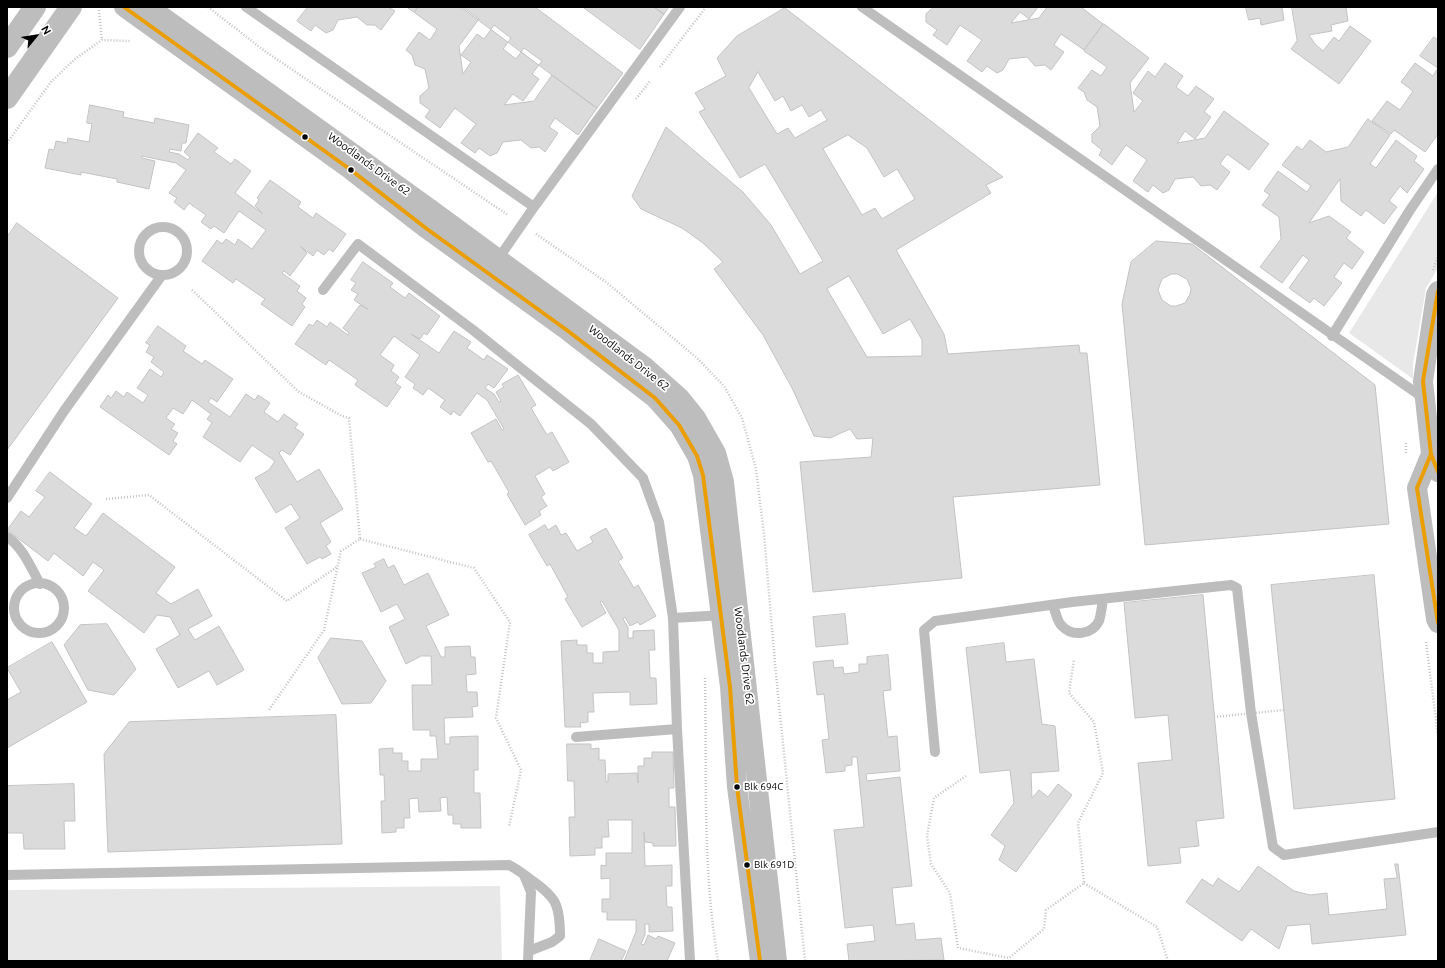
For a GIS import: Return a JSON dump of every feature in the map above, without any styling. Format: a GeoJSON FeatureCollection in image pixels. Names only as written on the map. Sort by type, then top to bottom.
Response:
{"type":"FeatureCollection","features":[{"type":"Feature","properties":{"kind":"street"},"geometry":{"type":"LineString","coordinates":[[7,47],[35,7]]}},
{"type":"Feature","properties":{"kind":"street"},"geometry":{"type":"LineString","coordinates":[[7,98],[71,7]]}},
{"type":"Feature","properties":{"kind":"street","name":"Woodlands Drive 62"},"geometry":{"type":"LineString","coordinates":[[124,7],[351,170],[644,366],[680,398],[696,418],[716,453],[724,482],[730,615],[730,687],[737,787],[760,961]]}},
{"type":"Feature","properties":{"kind":"street","name":"Woodlands Drive 62"},"geometry":{"type":"LineString","coordinates":[[149,7],[429,208],[493,266]]}},
{"type":"Feature","properties":{"kind":"street"},"geometry":{"type":"LineString","coordinates":[[1438,292],[1436,295],[1423,380],[1434,463],[1417,488],[1425,553],[1436,619],[1438,623]]}},
{"type":"Feature","properties":{"kind":"street","name":"Woodlands Drive 62"},"geometry":{"type":"LineString","coordinates":[[730,615],[752,723],[777,961]]}},
{"type":"Feature","properties":{"kind":"lane"},"geometry":{"type":"LineString","coordinates":[[246,7],[534,207]]}},
{"type":"Feature","properties":{"kind":"lane"},"geometry":{"type":"LineString","coordinates":[[493,266],[534,207],[680,7]]}},
{"type":"Feature","properties":{"kind":"lane"},"geometry":{"type":"LineString","coordinates":[[862,7],[1332,336],[1425,399]]}},
{"type":"Feature","properties":{"kind":"lane"},"geometry":{"type":"LineString","coordinates":[[1332,336],[1410,210],[1438,169]]}},
{"type":"Feature","properties":{"kind":"lane"},"geometry":{"type":"LineString","coordinates":[[7,498],[64,411],[162,275],[174,273],[181,268],[185,261],[187,253],[183,238],[173,230],[161,227],[148,233],[143,238],[139,253],[145,267],[150,272],[162,275]]}},
{"type":"Feature","properties":{"kind":"lane"},"geometry":{"type":"LineString","coordinates":[[322,290],[358,244],[473,330],[591,424],[644,478],[659,522],[673,618],[677,729],[690,961]]}},
{"type":"Feature","properties":{"kind":"lane"},"geometry":{"type":"LineString","coordinates":[[7,537],[13,541],[25,556],[40,584],[54,589],[63,601],[63,617],[56,627],[46,632],[29,632],[17,620],[15,603],[24,589],[40,584]]}},
{"type":"Feature","properties":{"kind":"lane"},"geometry":{"type":"LineString","coordinates":[[935,752],[924,630],[935,621],[1103,599],[1231,585],[1237,588],[1251,713],[1273,847],[1284,854],[1438,832]]}},
{"type":"Feature","properties":{"kind":"lane"},"geometry":{"type":"LineString","coordinates":[[1053,606],[1060,625],[1068,631],[1083,633],[1092,629],[1099,621],[1103,599]]}},
{"type":"Feature","properties":{"kind":"lane"},"geometry":{"type":"LineString","coordinates":[[673,618],[730,615]]}},
{"type":"Feature","properties":{"kind":"lane"},"geometry":{"type":"LineString","coordinates":[[576,737],[677,729]]}},
{"type":"Feature","properties":{"kind":"lane"},"geometry":{"type":"LineString","coordinates":[[7,875],[509,865],[552,896],[558,910],[560,936],[552,942],[529,950]]}},
{"type":"Feature","properties":{"kind":"lane"},"geometry":{"type":"LineString","coordinates":[[524,875],[531,892],[528,961]]}},
{"type":"Feature","properties":{"kind":"path"},"geometry":{"type":"LineString","coordinates":[[208,7],[266,52],[606,282],[697,358],[724,386],[742,418],[756,469],[764,534],[775,664],[805,961]]}},
{"type":"Feature","properties":{"kind":"path"},"geometry":{"type":"LineString","coordinates":[[100,10],[102,40]]}},
{"type":"Feature","properties":{"kind":"path"},"geometry":{"type":"LineString","coordinates":[[7,143],[51,82],[75,59],[102,40],[125,39],[132,41]]}},
{"type":"Feature","properties":{"kind":"path"},"geometry":{"type":"LineString","coordinates":[[192,290],[299,392],[342,416],[349,418],[360,539]]}},
{"type":"Feature","properties":{"kind":"path"},"geometry":{"type":"LineString","coordinates":[[106,500],[149,495],[286,602],[338,567]]}},
{"type":"Feature","properties":{"kind":"path"},"geometry":{"type":"LineString","coordinates":[[269,710],[324,630],[341,551],[360,539],[474,568],[510,622],[496,718],[521,770],[509,828]]}},
{"type":"Feature","properties":{"kind":"path"},"geometry":{"type":"LineString","coordinates":[[1074,659],[1069,694],[1094,722],[1103,773],[1078,823],[1084,883]]}},
{"type":"Feature","properties":{"kind":"path"},"geometry":{"type":"LineString","coordinates":[[705,675],[704,781],[707,871],[711,922],[718,961]]}},
{"type":"Feature","properties":{"kind":"path"},"geometry":{"type":"LineString","coordinates":[[1214,717],[1284,710]]}},
{"type":"Feature","properties":{"kind":"path"},"geometry":{"type":"LineString","coordinates":[[966,776],[934,798],[927,836],[931,864],[950,893],[958,948],[1009,958],[1044,929],[1046,910],[1084,883]]}},
{"type":"Feature","properties":{"kind":"path"},"geometry":{"type":"LineString","coordinates":[[1084,883],[1157,927],[1168,961]]}},
{"type":"Feature","properties":{"kind":"shaded area"},"geometry":{"type":"Polygon","coordinates":[[[1438,192],[1438,268],[1426,288],[1413,364],[1413,379],[1349,333],[1438,192]]]}},
{"type":"Feature","properties":{"kind":"shaded area"},"geometry":{"type":"Polygon","coordinates":[[[500,886],[502,961],[7,961],[7,890],[500,886]]]}},
{"type":"Feature","properties":{"kind":"building"},"geometry":{"type":"Polygon","coordinates":[[[308,7],[388,7],[395,11],[381,30],[375,25],[367,25],[357,17],[338,20],[333,30],[326,33],[315,25],[311,31],[297,21],[308,7]]]}},
{"type":"Feature","properties":{"kind":"building"},"geometry":{"type":"Polygon","coordinates":[[[407,7],[418,7],[414,12],[407,7]]]}},
{"type":"Feature","properties":{"kind":"building"},"geometry":{"type":"Polygon","coordinates":[[[419,7],[463,7],[479,19],[459,46],[463,74],[471,62],[461,55],[477,34],[484,39],[494,25],[511,38],[503,49],[516,59],[524,48],[542,61],[532,74],[539,79],[523,101],[513,94],[504,105],[534,101],[552,75],[597,108],[578,135],[555,118],[549,127],[558,133],[545,152],[539,147],[531,148],[521,140],[503,142],[497,153],[490,156],[479,148],[475,153],[461,143],[476,124],[455,108],[440,128],[425,117],[430,110],[420,103],[420,96],[429,88],[425,69],[415,65],[412,55],[406,50],[419,32],[430,40],[437,29],[415,13],[419,7]]]}},
{"type":"Feature","properties":{"kind":"building"},"geometry":{"type":"Polygon","coordinates":[[[461,7],[535,7],[623,73],[597,108],[461,7]]]}},
{"type":"Feature","properties":{"kind":"building"},"geometry":{"type":"Polygon","coordinates":[[[583,7],[654,7],[664,14],[640,49],[583,7]]]}},
{"type":"Feature","properties":{"kind":"building"},"geometry":{"type":"Polygon","coordinates":[[[654,7],[669,7],[664,14],[654,7]]]}},
{"type":"Feature","properties":{"kind":"building"},"geometry":{"type":"Polygon","coordinates":[[[934,7],[1038,7],[1029,19],[1020,12],[1011,23],[1039,18],[1047,7],[1081,7],[1103,24],[1084,50],[1061,34],[1054,45],[1064,52],[1051,70],[1045,65],[1035,66],[1027,57],[1009,59],[1003,70],[997,73],[987,66],[982,72],[967,61],[982,40],[960,25],[947,45],[933,35],[937,30],[926,22],[926,14],[934,7]]]}},
{"type":"Feature","properties":{"kind":"building"},"geometry":{"type":"Polygon","coordinates":[[[1246,7],[1282,7],[1284,20],[1261,25],[1260,18],[1249,20],[1246,7]]]}},
{"type":"Feature","properties":{"kind":"building"},"geometry":{"type":"Polygon","coordinates":[[[1292,7],[1346,7],[1348,21],[1331,25],[1332,31],[1309,35],[1315,44],[1323,51],[1334,37],[1339,41],[1350,26],[1371,41],[1339,84],[1291,49],[1297,41],[1292,7]]]}},
{"type":"Feature","properties":{"kind":"building"},"geometry":{"type":"Polygon","coordinates":[[[785,8],[1003,177],[986,185],[991,193],[896,250],[944,334],[948,354],[1079,345],[1080,353],[1087,353],[1100,485],[953,497],[962,578],[813,592],[800,462],[871,457],[873,438],[857,439],[850,429],[830,438],[814,436],[792,388],[763,335],[714,269],[723,262],[703,243],[682,228],[641,209],[632,196],[666,127],[743,192],[771,225],[800,274],[823,261],[765,164],[740,178],[699,112],[705,109],[695,93],[726,76],[717,58],[737,36],[785,8]],[[758,72],[749,88],[777,134],[788,128],[795,138],[827,120],[821,110],[809,117],[802,105],[791,111],[783,96],[775,101],[758,72]],[[848,135],[823,149],[862,215],[875,208],[882,219],[915,199],[897,169],[884,177],[867,148],[848,135]],[[849,276],[827,289],[867,357],[922,356],[922,340],[910,319],[883,334],[849,276]]]}},
{"type":"Feature","properties":{"kind":"building"},"geometry":{"type":"Polygon","coordinates":[[[1104,24],[1149,58],[1130,83],[1134,112],[1143,101],[1133,93],[1148,71],[1155,77],[1165,63],[1183,76],[1176,87],[1188,96],[1196,86],[1214,99],[1204,112],[1211,117],[1195,139],[1185,131],[1177,143],[1205,138],[1224,111],[1269,144],[1249,170],[1227,154],[1220,164],[1230,172],[1217,190],[1210,185],[1201,186],[1193,177],[1175,179],[1169,190],[1163,193],[1153,185],[1148,192],[1133,181],[1147,160],[1126,145],[1112,165],[1099,155],[1102,150],[1092,142],[1092,134],[1100,126],[1097,107],[1087,100],[1084,92],[1078,88],[1092,70],[1101,76],[1107,67],[1084,51],[1104,24]]]}},
{"type":"Feature","properties":{"kind":"building"},"geometry":{"type":"Polygon","coordinates":[[[1434,37],[1438,40],[1438,68],[1420,56],[1434,37]]]}},
{"type":"Feature","properties":{"kind":"building"},"geometry":{"type":"Polygon","coordinates":[[[1415,63],[1433,76],[1438,68],[1438,134],[1425,152],[1394,130],[1391,134],[1372,121],[1387,101],[1400,110],[1413,91],[1401,82],[1415,63]]]}},
{"type":"Feature","properties":{"kind":"building"},"geometry":{"type":"Polygon","coordinates":[[[90,105],[124,112],[123,117],[154,123],[155,118],[189,125],[186,143],[182,143],[181,151],[170,149],[169,152],[179,154],[188,160],[190,157],[184,152],[198,133],[218,148],[214,152],[231,164],[235,159],[251,171],[235,193],[263,214],[255,206],[259,200],[257,198],[270,180],[301,202],[298,207],[313,218],[316,213],[346,234],[333,252],[329,249],[324,255],[317,250],[313,256],[300,246],[307,253],[290,276],[284,271],[282,273],[300,286],[297,291],[306,298],[302,304],[305,307],[292,326],[261,304],[265,299],[236,279],[233,283],[202,261],[217,240],[222,244],[226,239],[235,245],[238,239],[252,249],[266,230],[239,211],[224,233],[214,226],[211,229],[201,222],[206,215],[189,203],[184,210],[174,202],[177,198],[169,193],[186,170],[176,163],[142,156],[142,158],[155,161],[149,189],[117,182],[117,179],[81,172],[81,175],[45,168],[49,149],[54,150],[56,141],[67,143],[68,138],[89,142],[92,124],[87,123],[90,105]]]}},
{"type":"Feature","properties":{"kind":"building"},"geometry":{"type":"Polygon","coordinates":[[[1368,119],[1390,135],[1370,164],[1376,168],[1396,140],[1417,156],[1414,161],[1424,169],[1407,193],[1400,186],[1389,201],[1397,207],[1384,224],[1366,210],[1361,216],[1341,201],[1340,179],[1309,223],[1329,216],[1351,232],[1346,238],[1364,252],[1352,269],[1344,263],[1334,277],[1342,283],[1324,306],[1314,298],[1310,303],[1289,288],[1309,260],[1303,255],[1282,283],[1260,267],[1281,239],[1279,217],[1262,205],[1270,195],[1264,191],[1278,171],[1307,192],[1311,186],[1282,165],[1297,146],[1302,150],[1310,140],[1326,152],[1348,147],[1368,119]]]}},
{"type":"Feature","properties":{"kind":"building"},"geometry":{"type":"Polygon","coordinates":[[[17,223],[118,298],[7,450],[7,237],[17,223]]]}},
{"type":"Feature","properties":{"kind":"building"},"geometry":{"type":"Polygon","coordinates":[[[1156,241],[1192,244],[1375,385],[1389,524],[1145,545],[1122,304],[1131,262],[1156,241]],[[1172,274],[1162,279],[1158,290],[1162,300],[1171,306],[1185,303],[1191,289],[1187,279],[1177,274],[1172,274]]]}},
{"type":"Feature","properties":{"kind":"building"},"geometry":{"type":"Polygon","coordinates":[[[363,262],[393,283],[390,287],[405,298],[409,293],[440,316],[427,335],[424,333],[420,339],[411,334],[439,353],[454,331],[471,342],[467,348],[484,360],[487,355],[508,369],[494,388],[488,384],[485,388],[494,394],[499,402],[501,401],[496,392],[504,387],[502,384],[518,375],[536,405],[531,408],[547,435],[552,432],[569,462],[553,471],[550,467],[535,476],[545,494],[541,497],[547,506],[539,511],[541,515],[525,525],[507,494],[509,492],[491,461],[488,462],[471,433],[496,419],[502,430],[504,429],[487,400],[477,393],[460,416],[453,411],[451,415],[440,407],[445,400],[428,388],[423,395],[413,388],[415,384],[405,377],[420,355],[394,336],[380,355],[394,365],[391,371],[399,377],[395,383],[401,387],[387,407],[355,385],[358,380],[329,360],[326,365],[295,344],[309,324],[313,326],[317,320],[327,327],[330,322],[348,335],[349,333],[343,328],[360,305],[368,309],[354,300],[358,294],[351,290],[356,283],[351,280],[363,262]]]}},
{"type":"Feature","properties":{"kind":"building"},"geometry":{"type":"Polygon","coordinates":[[[158,326],[186,346],[183,351],[202,364],[205,360],[233,379],[217,402],[211,398],[208,402],[230,417],[246,394],[255,400],[258,395],[270,403],[264,412],[278,422],[284,414],[298,424],[295,428],[304,434],[290,455],[282,450],[279,453],[297,482],[319,469],[343,509],[320,523],[331,542],[326,546],[331,554],[322,559],[320,557],[307,564],[285,528],[300,518],[291,504],[276,513],[255,478],[269,470],[275,461],[252,445],[240,462],[203,437],[212,423],[207,419],[211,414],[192,400],[183,414],[173,408],[166,418],[175,424],[171,429],[178,433],[173,441],[177,444],[169,455],[100,407],[108,395],[111,398],[116,391],[124,397],[127,392],[143,403],[148,395],[137,388],[150,369],[161,377],[164,372],[151,362],[154,357],[146,352],[150,345],[146,343],[158,326]]]}},
{"type":"Feature","properties":{"kind":"building"},"geometry":{"type":"Polygon","coordinates":[[[50,472],[92,504],[74,528],[86,536],[103,513],[175,567],[156,593],[171,604],[198,589],[212,616],[188,629],[195,640],[219,626],[244,670],[217,685],[209,671],[178,688],[156,649],[180,635],[170,617],[157,615],[144,633],[88,591],[104,570],[93,562],[83,576],[54,553],[48,561],[7,530],[21,511],[29,517],[45,497],[36,491],[50,472]]]}},
{"type":"Feature","properties":{"kind":"building"},"geometry":{"type":"Polygon","coordinates":[[[545,525],[548,530],[556,525],[561,535],[566,533],[577,551],[593,542],[590,537],[606,528],[623,558],[618,561],[634,588],[638,585],[656,616],[640,625],[638,622],[630,626],[625,617],[623,619],[628,627],[628,638],[633,638],[633,631],[654,630],[655,650],[649,650],[650,678],[656,678],[657,704],[630,705],[630,692],[593,693],[594,712],[588,712],[588,722],[580,723],[581,727],[565,727],[561,641],[577,640],[577,645],[587,645],[587,653],[593,653],[593,663],[603,663],[603,652],[619,651],[619,630],[602,601],[600,602],[606,613],[582,627],[565,599],[568,597],[550,564],[547,566],[529,535],[545,525]]]}},
{"type":"Feature","properties":{"kind":"building"},"geometry":{"type":"Polygon","coordinates":[[[384,559],[388,568],[394,565],[404,585],[428,573],[449,615],[426,626],[441,657],[445,657],[445,647],[470,646],[471,657],[475,657],[476,674],[466,675],[467,692],[477,692],[478,706],[472,707],[473,717],[444,718],[445,744],[450,744],[450,737],[478,736],[478,770],[474,770],[474,793],[480,793],[481,828],[461,828],[461,824],[453,824],[453,815],[448,815],[447,797],[440,798],[441,811],[419,812],[418,798],[409,799],[410,818],[404,818],[404,828],[396,828],[396,832],[382,833],[381,801],[385,801],[384,775],[380,775],[379,749],[393,748],[393,753],[402,753],[402,761],[408,761],[408,771],[421,771],[421,759],[438,759],[436,736],[430,736],[430,730],[413,730],[412,685],[432,685],[431,656],[421,656],[406,664],[389,627],[405,619],[397,604],[381,612],[362,573],[376,567],[374,564],[384,559]]]}},
{"type":"Feature","properties":{"kind":"building"},"geometry":{"type":"Polygon","coordinates":[[[1374,575],[1395,799],[1294,809],[1271,585],[1374,575]]]}},
{"type":"Feature","properties":{"kind":"building"},"geometry":{"type":"Polygon","coordinates":[[[1203,595],[1224,818],[1196,821],[1199,846],[1179,848],[1181,863],[1148,866],[1138,763],[1172,760],[1168,715],[1135,718],[1124,603],[1203,595]]]}},
{"type":"Feature","properties":{"kind":"building"},"geometry":{"type":"Polygon","coordinates":[[[845,614],[848,644],[816,647],[813,617],[845,614]]]}},
{"type":"Feature","properties":{"kind":"building"},"geometry":{"type":"Polygon","coordinates":[[[107,624],[136,669],[114,695],[88,690],[64,645],[80,625],[107,624]]]}},
{"type":"Feature","properties":{"kind":"building"},"geometry":{"type":"Polygon","coordinates":[[[331,638],[362,641],[386,681],[371,703],[342,704],[318,658],[331,638]]]}},
{"type":"Feature","properties":{"kind":"building"},"geometry":{"type":"Polygon","coordinates":[[[52,642],[87,702],[7,748],[7,700],[21,692],[7,668],[52,642]]]}},
{"type":"Feature","properties":{"kind":"building"},"geometry":{"type":"Polygon","coordinates":[[[1004,643],[1006,662],[1034,659],[1042,724],[1055,726],[1059,771],[1031,773],[1032,798],[1039,790],[1048,797],[1058,784],[1072,795],[1016,872],[999,860],[1005,846],[991,835],[1014,803],[1010,770],[980,773],[966,648],[1004,643]]]}},
{"type":"Feature","properties":{"kind":"building"},"geometry":{"type":"Polygon","coordinates":[[[888,655],[891,690],[883,691],[888,737],[897,736],[900,771],[866,774],[867,781],[900,777],[912,886],[892,888],[896,925],[914,923],[916,940],[941,938],[944,960],[849,961],[847,944],[875,941],[873,925],[845,928],[834,830],[864,827],[857,757],[852,757],[852,765],[845,766],[845,771],[826,773],[822,740],[829,739],[824,694],[817,695],[813,662],[833,660],[834,668],[843,667],[844,674],[859,672],[859,664],[867,664],[867,657],[888,655]]]}},
{"type":"Feature","properties":{"kind":"building"},"geometry":{"type":"Polygon","coordinates":[[[336,715],[342,844],[108,852],[104,754],[129,722],[336,715]]]}},
{"type":"Feature","properties":{"kind":"building"},"geometry":{"type":"Polygon","coordinates":[[[567,744],[591,744],[591,749],[599,748],[599,760],[605,760],[606,782],[608,782],[608,774],[637,773],[638,783],[638,766],[644,766],[644,758],[652,758],[652,752],[673,752],[674,788],[669,788],[669,807],[675,807],[676,846],[653,846],[653,843],[645,842],[644,832],[645,866],[672,865],[672,886],[666,886],[667,907],[672,907],[673,931],[649,932],[649,924],[645,924],[645,935],[641,944],[644,945],[648,935],[656,939],[658,936],[675,943],[667,961],[624,961],[636,932],[636,920],[607,920],[607,912],[602,912],[602,899],[610,899],[610,878],[601,879],[601,865],[606,866],[606,853],[632,853],[632,820],[608,820],[609,837],[602,837],[602,848],[595,848],[595,855],[570,856],[569,817],[575,817],[574,781],[568,781],[567,744]]]}},
{"type":"Feature","properties":{"kind":"building"},"geometry":{"type":"Polygon","coordinates":[[[74,784],[75,821],[64,821],[65,849],[24,849],[23,833],[7,833],[7,786],[74,784]]]}},
{"type":"Feature","properties":{"kind":"building"},"geometry":{"type":"Polygon","coordinates":[[[1395,864],[1398,864],[1406,935],[1312,944],[1310,924],[1287,926],[1279,949],[1251,929],[1242,941],[1186,902],[1202,879],[1213,886],[1218,878],[1239,892],[1258,866],[1294,891],[1310,895],[1327,893],[1329,915],[1387,909],[1384,879],[1397,878],[1395,864]]]}},
{"type":"Feature","properties":{"kind":"building"},"geometry":{"type":"Polygon","coordinates":[[[599,939],[626,951],[621,961],[590,961],[599,939]]]}},
{"type":"Feature","properties":{"kind":"transit line"},"geometry":{"type":"LineString","coordinates":[[124,7],[351,170],[427,229],[568,331],[655,398],[679,425],[697,456],[703,475],[730,687],[737,787],[760,961]]}},
{"type":"Feature","properties":{"kind":"transit line"},"geometry":{"type":"LineString","coordinates":[[1438,291],[1423,381],[1431,454],[1438,472]]}},
{"type":"Feature","properties":{"kind":"transit line"},"geometry":{"type":"LineString","coordinates":[[1431,454],[1417,488],[1438,623]]}},
{"type":"Feature","properties":{"kind":"place","name":"Blk 694C"},"geometry":{"type":"Point","coordinates":[737,787]}},
{"type":"Feature","properties":{"kind":"place","name":"Blk 691D"},"geometry":{"type":"Point","coordinates":[747,865]}}]}
